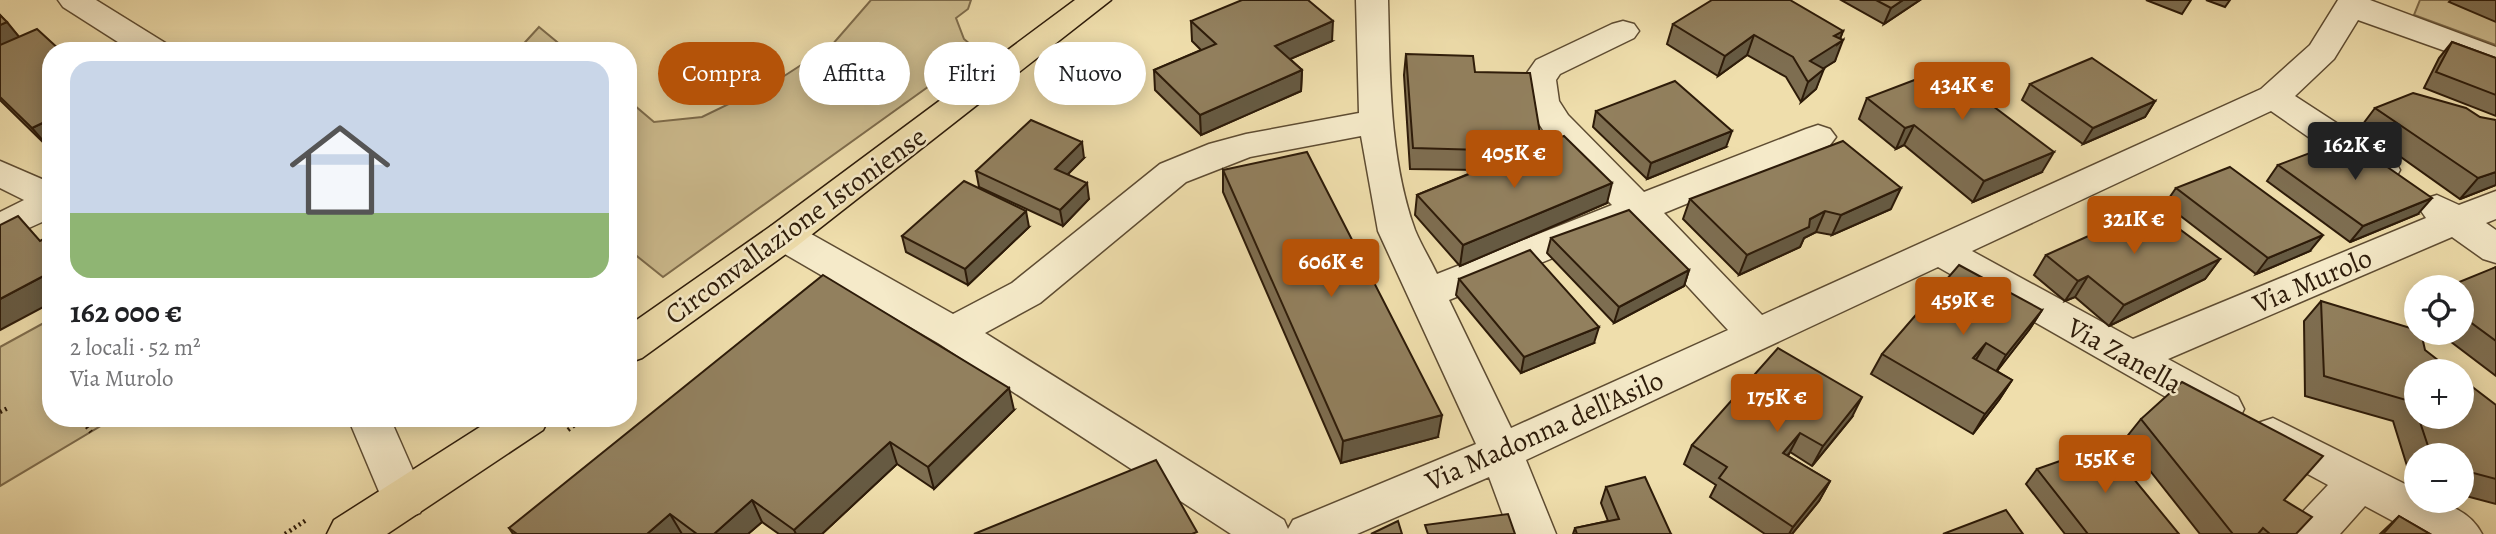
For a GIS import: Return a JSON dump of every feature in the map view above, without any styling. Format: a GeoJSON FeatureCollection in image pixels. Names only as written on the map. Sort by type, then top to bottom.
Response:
{"type":"FeatureCollection","features":[{"type":"Feature","properties":{"kind":"main road","name":"Circonvallazione Istoniense"},"geometry":{"type":"LineString","coordinates":[[637,341],[784,236],[1096,0]]}},
{"type":"Feature","properties":{"kind":"main road"},"geometry":{"type":"LineString","coordinates":[[351,534],[514,427]]}},
{"type":"Feature","properties":{"kind":"street"},"geometry":{"type":"LineString","coordinates":[[74,0],[141,42]]}},
{"type":"Feature","properties":{"kind":"street"},"geometry":{"type":"LineString","coordinates":[[1372,0],[1375,122],[1386,197],[1396,230],[1501,452],[1533,534]]}},
{"type":"Feature","properties":{"kind":"street"},"geometry":{"type":"LineString","coordinates":[[2353,3],[2496,59]]}},
{"type":"Feature","properties":{"kind":"street","name":"Via Madonna dell'Asilo"},"geometry":{"type":"LineString","coordinates":[[1309,534],[1501,452],[2273,97],[2322,52],[2353,3]]}},
{"type":"Feature","properties":{"kind":"street"},"geometry":{"type":"LineString","coordinates":[[1623,31],[1548,67],[1539,80],[1542,101],[1556,123],[1636,211],[1756,334]]}},
{"type":"Feature","properties":{"kind":"street"},"geometry":{"type":"LineString","coordinates":[[2273,97],[2496,249]]}},
{"type":"Feature","properties":{"kind":"street"},"geometry":{"type":"LineString","coordinates":[[952,332],[1026,293],[1173,173],[1194,162],[1268,141],[1375,122]]}},
{"type":"Feature","properties":{"kind":"street"},"geometry":{"type":"LineString","coordinates":[[1428,293],[1818,137]]}},
{"type":"Feature","properties":{"kind":"street"},"geometry":{"type":"LineString","coordinates":[[0,173],[42,195]]}},
{"type":"Feature","properties":{"kind":"street","name":"Via Murolo"},"geometry":{"type":"LineString","coordinates":[[2129,358],[2496,204]]}},
{"type":"Feature","properties":{"kind":"street"},"geometry":{"type":"LineString","coordinates":[[0,228],[42,205]]}},
{"type":"Feature","properties":{"kind":"street"},"geometry":{"type":"LineString","coordinates":[[784,236],[952,332],[1268,534]]}},
{"type":"Feature","properties":{"kind":"street","name":"Via Zanella"},"geometry":{"type":"LineString","coordinates":[[1941,251],[2129,358],[2459,534]]}},
{"type":"Feature","properties":{"kind":"street"},"geometry":{"type":"LineString","coordinates":[[373,427],[404,500]]}},
{"type":"Feature","properties":{"kind":"street"},"geometry":{"type":"LineString","coordinates":[[2311,534],[2360,481]]}},
{"type":"Feature","properties":{"kind":"path"},"geometry":{"type":"LineString","coordinates":[[0,412],[8,408]]}},
{"type":"Feature","properties":{"kind":"path"},"geometry":{"type":"LineString","coordinates":[[87,427],[91,432]]}},
{"type":"Feature","properties":{"kind":"shaded area"},"geometry":{"type":"Polygon","coordinates":[[[871,0],[971,0],[968,9],[956,18],[968,42],[924,42],[924,90],[910,100],[910,42],[835,42],[871,0]]]}},
{"type":"Feature","properties":{"kind":"shaded area"},"geometry":{"type":"Polygon","coordinates":[[[2420,0],[2496,0],[2496,45],[2414,15],[2420,0]]]}},
{"type":"Feature","properties":{"kind":"shaded area"},"geometry":{"type":"Polygon","coordinates":[[[539,27],[557,42],[525,42],[539,27]]]}},
{"type":"Feature","properties":{"kind":"shaded area"},"geometry":{"type":"Polygon","coordinates":[[[799,66],[799,105],[903,105],[663,277],[637,256],[637,108],[654,122],[702,117],[727,105],[785,105],[785,75],[799,66]]]}},
{"type":"Feature","properties":{"kind":"shaded area"},"geometry":{"type":"Polygon","coordinates":[[[42,324],[42,427],[99,427],[0,486],[0,347],[42,324]]]}},
{"type":"Feature","properties":{"kind":"building"},"geometry":{"type":"Polygon","coordinates":[[[1242,0],[1308,0],[1333,21],[1275,46],[1302,70],[1200,115],[1154,70],[1216,44],[1191,21],[1242,0]]]}},
{"type":"Feature","properties":{"kind":"building"},"geometry":{"type":"Polygon","coordinates":[[[1712,0],[1790,0],[1843,31],[1834,36],[1843,40],[1810,61],[1824,69],[1808,82],[1793,57],[1754,35],[1725,56],[1673,24],[1712,0]]]}},
{"type":"Feature","properties":{"kind":"building"},"geometry":{"type":"Polygon","coordinates":[[[1876,0],[1903,0],[1891,8],[1876,0]]]}},
{"type":"Feature","properties":{"kind":"building"},"geometry":{"type":"Polygon","coordinates":[[[0,15],[7,22],[0,25],[0,15]]]}},
{"type":"Feature","properties":{"kind":"building"},"geometry":{"type":"Polygon","coordinates":[[[37,29],[51,42],[42,42],[42,123],[32,128],[0,97],[0,45],[37,29]]]}},
{"type":"Feature","properties":{"kind":"building"},"geometry":{"type":"Polygon","coordinates":[[[2452,42],[2496,58],[2496,95],[2436,72],[2452,42]]]}},
{"type":"Feature","properties":{"kind":"building"},"geometry":{"type":"Polygon","coordinates":[[[1406,54],[1473,56],[1475,72],[1530,73],[1540,133],[1480,132],[1482,150],[1413,148],[1406,54]]]}},
{"type":"Feature","properties":{"kind":"building"},"geometry":{"type":"Polygon","coordinates":[[[2092,58],[2155,101],[2093,128],[2030,84],[2092,58]]]}},
{"type":"Feature","properties":{"kind":"building"},"geometry":{"type":"Polygon","coordinates":[[[1954,65],[1991,93],[1981,97],[2054,152],[1984,181],[1914,125],[1905,128],[1867,98],[1954,65]]]}},
{"type":"Feature","properties":{"kind":"building"},"geometry":{"type":"Polygon","coordinates":[[[1675,81],[1732,131],[1651,163],[1596,111],[1675,81]]]}},
{"type":"Feature","properties":{"kind":"building"},"geometry":{"type":"Polygon","coordinates":[[[2413,93],[2466,108],[2480,117],[2496,120],[2496,172],[2478,178],[2375,108],[2413,93]]]}},
{"type":"Feature","properties":{"kind":"building"},"geometry":{"type":"Polygon","coordinates":[[[1031,120],[1082,142],[1055,169],[1087,183],[1060,210],[976,171],[1031,120]]]}},
{"type":"Feature","properties":{"kind":"building"},"geometry":{"type":"Polygon","coordinates":[[[1564,136],[1612,183],[1463,245],[1417,195],[1564,136]]]}},
{"type":"Feature","properties":{"kind":"building"},"geometry":{"type":"Polygon","coordinates":[[[2347,139],[2432,198],[2363,226],[2278,165],[2347,139]]]}},
{"type":"Feature","properties":{"kind":"building"},"geometry":{"type":"Polygon","coordinates":[[[1843,141],[1901,188],[1841,215],[1825,211],[1810,219],[1809,227],[1747,255],[1690,199],[1843,141]]]}},
{"type":"Feature","properties":{"kind":"building"},"geometry":{"type":"Polygon","coordinates":[[[1307,152],[1442,415],[1343,441],[1223,170],[1307,152]]]}},
{"type":"Feature","properties":{"kind":"building"},"geometry":{"type":"Polygon","coordinates":[[[2230,167],[2323,235],[2268,258],[2176,188],[2230,167]]]}},
{"type":"Feature","properties":{"kind":"building"},"geometry":{"type":"Polygon","coordinates":[[[964,181],[1026,211],[965,269],[902,236],[964,181]]]}},
{"type":"Feature","properties":{"kind":"building"},"geometry":{"type":"Polygon","coordinates":[[[2151,208],[2220,259],[2124,305],[2088,276],[2078,281],[2046,255],[2151,208]]]}},
{"type":"Feature","properties":{"kind":"building"},"geometry":{"type":"Polygon","coordinates":[[[1629,210],[1689,270],[1619,307],[1551,238],[1629,210]]]}},
{"type":"Feature","properties":{"kind":"building"},"geometry":{"type":"Polygon","coordinates":[[[18,216],[40,241],[42,240],[42,277],[0,299],[0,225],[18,216]]]}},
{"type":"Feature","properties":{"kind":"building"},"geometry":{"type":"Polygon","coordinates":[[[1530,250],[1599,327],[1524,357],[1459,279],[1530,250]]]}},
{"type":"Feature","properties":{"kind":"building"},"geometry":{"type":"Polygon","coordinates":[[[1959,265],[2042,310],[2006,355],[1986,343],[1973,358],[2012,380],[1985,414],[1882,354],[1959,265]]]}},
{"type":"Feature","properties":{"kind":"building"},"geometry":{"type":"Polygon","coordinates":[[[2496,267],[2496,341],[2474,325],[2474,276],[2496,267]]]}},
{"type":"Feature","properties":{"kind":"building"},"geometry":{"type":"Polygon","coordinates":[[[823,275],[1009,388],[928,467],[890,442],[794,530],[752,500],[714,534],[697,534],[670,514],[647,534],[517,534],[509,528],[823,275]]]}},
{"type":"Feature","properties":{"kind":"building"},"geometry":{"type":"Polygon","coordinates":[[[2321,301],[2404,326],[2404,345],[2424,345],[2425,350],[2437,359],[2404,359],[2404,399],[2324,376],[2321,301]]]}},
{"type":"Feature","properties":{"kind":"building"},"geometry":{"type":"Polygon","coordinates":[[[1778,348],[1862,397],[1823,446],[1800,433],[1783,453],[1830,481],[1793,527],[1719,478],[1727,467],[1692,445],[1778,348]]]}},
{"type":"Feature","properties":{"kind":"building"},"geometry":{"type":"Polygon","coordinates":[[[2182,382],[2323,456],[2284,500],[2312,517],[2296,534],[2270,534],[2263,528],[2258,534],[2233,534],[2141,419],[2182,382]]]}},
{"type":"Feature","properties":{"kind":"building"},"geometry":{"type":"Polygon","coordinates":[[[2474,388],[2496,405],[2496,479],[2474,473],[2474,443],[2427,443],[2422,429],[2474,429],[2474,388]]]}},
{"type":"Feature","properties":{"kind":"building"},"geometry":{"type":"Polygon","coordinates":[[[2106,445],[2179,534],[2088,534],[2037,469],[2106,445]]]}},
{"type":"Feature","properties":{"kind":"building"},"geometry":{"type":"Polygon","coordinates":[[[1156,460],[1197,532],[974,534],[1156,460]]]}},
{"type":"Feature","properties":{"kind":"building"},"geometry":{"type":"Polygon","coordinates":[[[1645,477],[1671,534],[1577,534],[1575,528],[1619,519],[1606,487],[1645,477]]]}},
{"type":"Feature","properties":{"kind":"building"},"geometry":{"type":"Polygon","coordinates":[[[2006,510],[2023,534],[1943,534],[2006,510]]]}},
{"type":"Feature","properties":{"kind":"building"},"geometry":{"type":"Polygon","coordinates":[[[1508,514],[1515,534],[1428,534],[1425,525],[1508,514]]]}},
{"type":"Feature","properties":{"kind":"building"},"geometry":{"type":"Polygon","coordinates":[[[2399,516],[2430,534],[2383,534],[2399,516]]]}},
{"type":"Feature","properties":{"kind":"building"},"geometry":{"type":"Polygon","coordinates":[[[1398,521],[1402,534],[1371,534],[1398,521]]]}}]}
